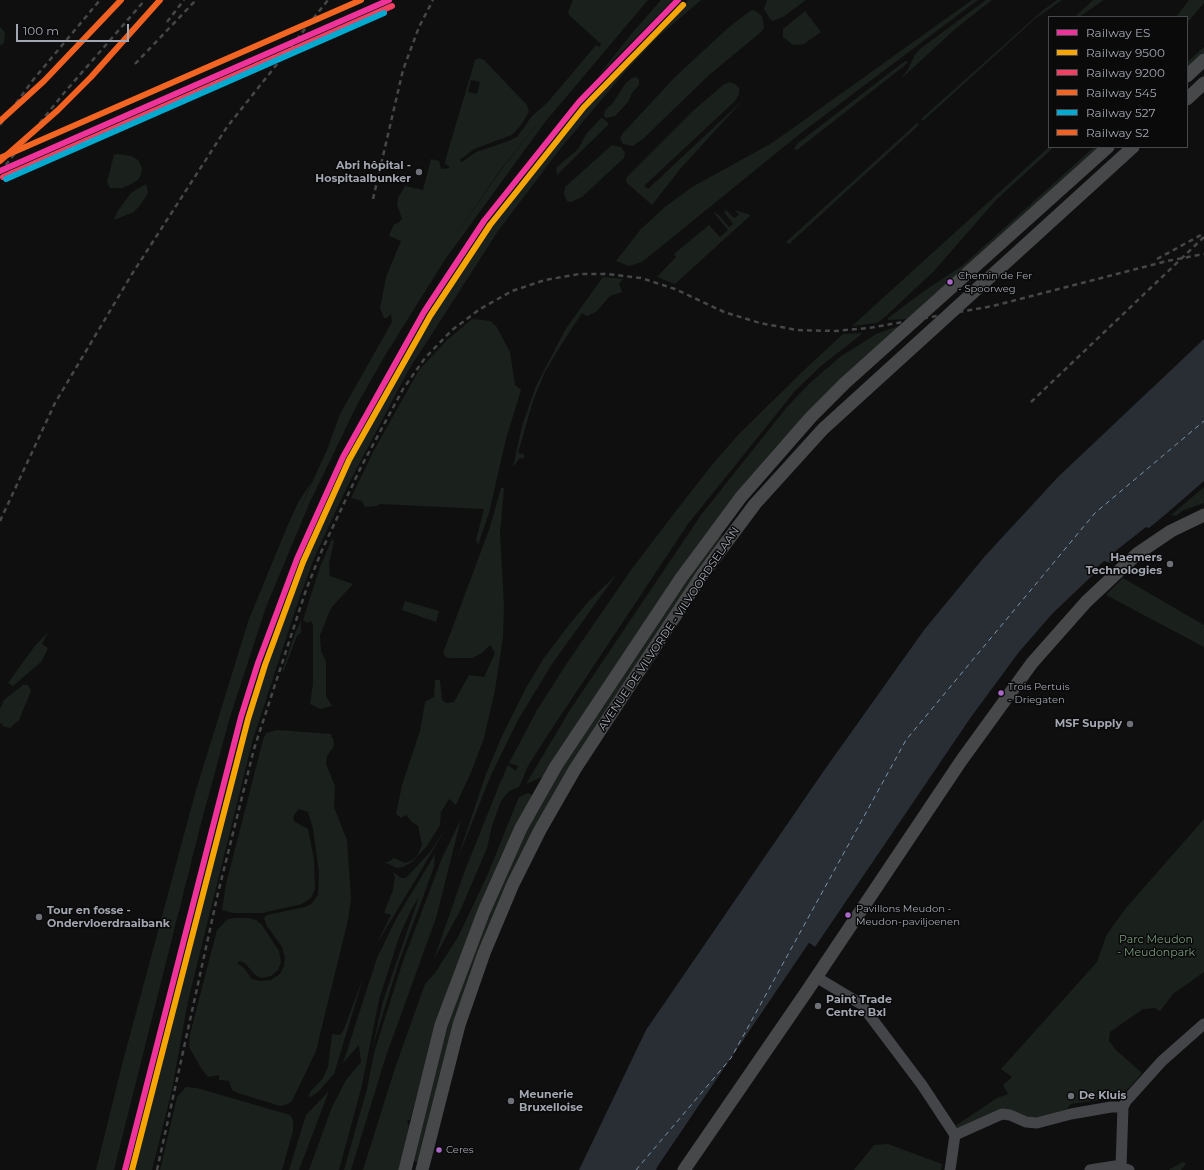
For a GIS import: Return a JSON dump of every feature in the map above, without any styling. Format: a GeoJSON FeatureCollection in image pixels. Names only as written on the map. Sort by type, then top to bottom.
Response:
{"type":"FeatureCollection","features":[{"type":"Feature","properties":{"kind":"main road"},"geometry":{"type":"LineString","coordinates":[[1188,75],[1204,60]]}},
{"type":"Feature","properties":{"kind":"main road"},"geometry":{"type":"LineString","coordinates":[[1188,98],[1204,83]]}},
{"type":"Feature","properties":{"kind":"main road","name":"AVENUE DE VILVORDE - VILVOORDSELAAN"},"geometry":{"type":"LineString","coordinates":[[405,1170],[441,1025],[484,910],[521,828],[556,766],[681,578],[741,497],[810,417],[851,378],[1107,148]]}},
{"type":"Feature","properties":{"kind":"main road","name":"AVENUE DE VILVORDE - VILVOORDSELAAN"},"geometry":{"type":"LineString","coordinates":[[422,1170],[459,1025],[482,958],[513,884],[540,830],[575,769],[702,575],[755,504],[823,429],[913,345],[1132,148]]}},
{"type":"Feature","properties":{"kind":"main road"},"geometry":{"type":"LineString","coordinates":[[684,1170],[976,739],[1037,656],[1086,602],[1137,554],[1171,532],[1204,515]]}},
{"type":"Feature","properties":{"kind":"street"},"geometry":{"type":"LineString","coordinates":[[816,977],[854,999],[864,1008],[914,1074],[955,1136],[950,1170]]}},
{"type":"Feature","properties":{"kind":"street"},"geometry":{"type":"LineString","coordinates":[[1090,1170],[1108,1166],[1125,1168],[1123,1107],[1127,1100],[1162,1061],[1204,1024]]}},
{"type":"Feature","properties":{"kind":"street"},"geometry":{"type":"LineString","coordinates":[[955,1136],[1002,1114],[1010,1115],[1026,1122],[1036,1123],[1071,1114],[1111,1107],[1123,1107]]}},
{"type":"Feature","properties":{"kind":"green space"},"geometry":{"type":"Polygon","coordinates":[[[573,0],[648,0],[545,122],[444,261],[386,354],[358,403],[309,504],[266,607],[230,717],[200,827],[114,1170],[96,1170],[123,1061],[196,790],[249,619],[299,501],[312,481],[299,511],[327,450],[340,414],[392,322],[391,314],[387,318],[384,318],[380,308],[386,277],[401,241],[389,236],[394,224],[398,223],[402,219],[397,204],[398,198],[405,186],[423,190],[431,159],[439,161],[441,169],[449,168],[449,166],[445,164],[446,158],[475,60],[479,58],[484,60],[527,105],[529,112],[521,125],[512,135],[474,149],[460,160],[462,162],[476,152],[517,137],[532,116],[548,102],[596,45],[600,47],[601,44],[570,16],[568,12],[573,0]],[[471,80],[468,92],[477,94],[480,82],[471,80]],[[541,119],[501,169],[447,248],[501,170],[541,119]]]}},
{"type":"Feature","properties":{"kind":"green space"},"geometry":{"type":"Polygon","coordinates":[[[661,0],[673,0],[597,77],[633,32],[661,0]]]}},
{"type":"Feature","properties":{"kind":"green space"},"geometry":{"type":"Polygon","coordinates":[[[688,0],[701,0],[658,37],[624,73],[560,149],[498,231],[408,371],[347,487],[315,556],[299,599],[253,739],[188,1001],[172,1090],[152,1170],[132,1170],[233,773],[265,666],[303,561],[349,461],[401,363],[410,348],[413,350],[420,337],[418,335],[429,316],[490,225],[552,144],[585,106],[654,32],[688,0]]]}},
{"type":"Feature","properties":{"kind":"green space"},"geometry":{"type":"Polygon","coordinates":[[[767,0],[806,0],[783,17],[773,21],[764,9],[767,0]]]}},
{"type":"Feature","properties":{"kind":"green space"},"geometry":{"type":"Polygon","coordinates":[[[972,0],[978,0],[801,133],[642,262],[629,266],[616,261],[641,229],[665,207],[692,187],[772,143],[972,0]]]}},
{"type":"Feature","properties":{"kind":"green space"},"geometry":{"type":"Polygon","coordinates":[[[986,0],[992,0],[954,30],[901,79],[920,49],[986,0]]]}},
{"type":"Feature","properties":{"kind":"green space"},"geometry":{"type":"Polygon","coordinates":[[[1057,0],[1062,0],[1035,19],[923,121],[921,119],[1042,11],[1057,0]]]}},
{"type":"Feature","properties":{"kind":"green space"},"geometry":{"type":"Polygon","coordinates":[[[1093,0],[1104,0],[1080,16],[1076,16],[1093,0]]]}},
{"type":"Feature","properties":{"kind":"green space"},"geometry":{"type":"Polygon","coordinates":[[[1189,0],[1204,0],[1204,3],[1188,22],[1188,16],[1177,16],[1189,0]]]}},
{"type":"Feature","properties":{"kind":"green space"},"geometry":{"type":"Polygon","coordinates":[[[754,10],[762,16],[764,28],[761,32],[708,76],[643,139],[633,146],[623,144],[620,138],[623,133],[675,77],[729,27],[750,11],[754,10]]]}},
{"type":"Feature","properties":{"kind":"green space"},"geometry":{"type":"Polygon","coordinates":[[[805,11],[821,32],[804,44],[793,45],[783,37],[783,29],[805,11]]]}},
{"type":"Feature","properties":{"kind":"green space"},"geometry":{"type":"Polygon","coordinates":[[[0,27],[5,32],[4,43],[0,46],[0,27]]]}},
{"type":"Feature","properties":{"kind":"green space"},"geometry":{"type":"Polygon","coordinates":[[[1204,47],[1204,54],[1188,69],[1188,61],[1204,47]]]}},
{"type":"Feature","properties":{"kind":"green space"},"geometry":{"type":"Polygon","coordinates":[[[905,61],[908,62],[904,66],[797,150],[794,149],[798,143],[905,61]]]}},
{"type":"Feature","properties":{"kind":"green space"},"geometry":{"type":"Polygon","coordinates":[[[636,77],[639,79],[639,85],[632,93],[628,102],[615,116],[606,118],[604,116],[605,110],[612,104],[626,83],[632,78],[636,77]]]}},
{"type":"Feature","properties":{"kind":"green space"},"geometry":{"type":"Polygon","coordinates":[[[729,82],[735,84],[739,88],[739,94],[735,101],[644,186],[648,189],[744,99],[681,168],[652,205],[627,183],[626,178],[694,110],[723,85],[729,82]]]}},
{"type":"Feature","properties":{"kind":"green space"},"geometry":{"type":"Polygon","coordinates":[[[601,118],[609,124],[557,175],[556,168],[578,149],[587,133],[601,118]]]}},
{"type":"Feature","properties":{"kind":"green space"},"geometry":{"type":"Polygon","coordinates":[[[917,123],[919,125],[789,244],[786,242],[917,123]]]}},
{"type":"Feature","properties":{"kind":"green space"},"geometry":{"type":"Polygon","coordinates":[[[612,145],[621,147],[625,153],[624,158],[582,197],[571,202],[567,201],[564,194],[565,187],[612,145]]]}},
{"type":"Feature","properties":{"kind":"green space"},"geometry":{"type":"Polygon","coordinates":[[[1048,148],[1053,148],[996,200],[934,271],[886,316],[877,323],[852,326],[1048,148]]]}},
{"type":"Feature","properties":{"kind":"green space"},"geometry":{"type":"Polygon","coordinates":[[[1093,148],[1100,148],[907,319],[888,320],[888,318],[924,291],[962,266],[1093,148]]]}},
{"type":"Feature","properties":{"kind":"green space"},"geometry":{"type":"Polygon","coordinates":[[[118,154],[131,156],[138,160],[142,168],[141,175],[138,180],[122,188],[110,188],[107,182],[114,155],[118,154]]]}},
{"type":"Feature","properties":{"kind":"green space"},"geometry":{"type":"Polygon","coordinates":[[[146,184],[148,193],[134,212],[114,220],[117,212],[131,193],[146,184]]]}},
{"type":"Feature","properties":{"kind":"green space"},"geometry":{"type":"Polygon","coordinates":[[[726,210],[734,218],[739,215],[735,210],[751,215],[675,284],[657,277],[676,257],[674,254],[709,225],[720,237],[728,230],[713,212],[719,215],[729,227],[733,224],[724,212],[726,210]]]}},
{"type":"Feature","properties":{"kind":"green space"},"geometry":{"type":"Polygon","coordinates":[[[603,277],[623,279],[619,284],[622,292],[610,296],[596,312],[587,316],[582,313],[561,345],[545,372],[533,401],[518,453],[524,454],[524,458],[519,459],[513,467],[522,426],[536,386],[565,330],[603,277]]]}},
{"type":"Feature","properties":{"kind":"green space"},"geometry":{"type":"Polygon","coordinates":[[[472,319],[490,321],[496,326],[510,352],[515,385],[521,390],[506,439],[489,513],[478,545],[476,540],[484,509],[380,504],[365,507],[362,501],[351,498],[373,452],[419,370],[447,340],[472,319]]]}},
{"type":"Feature","properties":{"kind":"green space"},"geometry":{"type":"Polygon","coordinates":[[[904,324],[737,493],[690,555],[544,776],[526,784],[570,710],[701,515],[787,407],[810,383],[840,357],[876,334],[904,324]]]}},
{"type":"Feature","properties":{"kind":"green space"},"geometry":{"type":"Polygon","coordinates":[[[863,333],[821,366],[795,391],[688,524],[549,733],[528,766],[519,787],[509,791],[501,801],[492,826],[487,848],[461,909],[434,959],[464,873],[508,765],[516,771],[518,766],[509,763],[537,710],[567,663],[631,570],[711,466],[738,435],[843,334],[863,333]]]}},
{"type":"Feature","properties":{"kind":"green space"},"geometry":{"type":"Polygon","coordinates":[[[1204,487],[1204,503],[1184,510],[1176,516],[1171,515],[1204,487]]]}},
{"type":"Feature","properties":{"kind":"green space"},"geometry":{"type":"Polygon","coordinates":[[[501,488],[504,488],[500,533],[504,606],[503,637],[495,690],[484,738],[472,770],[456,805],[449,799],[441,812],[440,825],[427,846],[412,862],[403,867],[397,868],[384,862],[388,862],[394,858],[405,863],[411,861],[417,856],[422,845],[418,826],[406,815],[401,818],[396,814],[402,785],[420,731],[425,702],[434,697],[435,680],[440,680],[442,700],[447,703],[454,702],[469,675],[484,677],[495,653],[490,645],[482,653],[472,658],[449,658],[443,653],[489,530],[501,488]]]}},
{"type":"Feature","properties":{"kind":"green space"},"geometry":{"type":"Polygon","coordinates":[[[721,534],[723,537],[523,856],[418,1162],[414,1161],[413,1160],[452,1006],[514,852],[562,765],[674,595],[721,534]]]}},
{"type":"Feature","properties":{"kind":"green space"},"geometry":{"type":"Polygon","coordinates":[[[332,539],[334,541],[329,563],[330,576],[353,584],[331,608],[320,635],[321,651],[326,662],[326,696],[332,706],[320,709],[310,704],[313,684],[313,625],[311,621],[307,623],[303,620],[320,567],[332,539]]]}},
{"type":"Feature","properties":{"kind":"green space"},"geometry":{"type":"Polygon","coordinates":[[[616,575],[552,664],[518,720],[491,775],[457,860],[486,774],[502,736],[527,686],[544,658],[568,626],[588,602],[616,575]]]}},
{"type":"Feature","properties":{"kind":"green space"},"geometry":{"type":"Polygon","coordinates":[[[1123,578],[1204,625],[1204,647],[1106,595],[1123,578]]]}},
{"type":"Feature","properties":{"kind":"green space"},"geometry":{"type":"Polygon","coordinates":[[[405,601],[439,611],[436,622],[402,610],[405,601]]]}},
{"type":"Feature","properties":{"kind":"green space"},"geometry":{"type":"Polygon","coordinates":[[[301,621],[301,633],[297,636],[282,672],[295,633],[301,621]]]}},
{"type":"Feature","properties":{"kind":"green space"},"geometry":{"type":"Polygon","coordinates":[[[48,632],[42,644],[48,648],[42,661],[13,686],[8,683],[34,647],[48,632]]]}},
{"type":"Feature","properties":{"kind":"green space"},"geometry":{"type":"Polygon","coordinates":[[[23,685],[28,685],[31,691],[19,720],[10,728],[2,726],[3,724],[1,723],[0,725],[0,709],[4,700],[23,685]]]}},
{"type":"Feature","properties":{"kind":"green space"},"geometry":{"type":"Polygon","coordinates":[[[277,730],[332,734],[331,737],[333,738],[334,746],[327,756],[326,764],[335,786],[334,807],[347,840],[351,899],[348,920],[316,1051],[292,1101],[288,1104],[280,1106],[232,1090],[229,1081],[219,1080],[219,1075],[208,1077],[189,1047],[190,1034],[217,930],[228,919],[235,918],[248,918],[256,920],[262,925],[279,951],[281,962],[278,970],[271,976],[261,978],[254,974],[245,963],[240,961],[237,963],[244,968],[252,979],[260,981],[271,980],[280,974],[284,966],[285,958],[282,947],[267,926],[264,918],[267,915],[305,907],[311,904],[318,895],[319,872],[313,829],[308,812],[299,809],[294,815],[293,819],[295,822],[308,829],[314,859],[315,889],[311,898],[302,904],[262,913],[233,913],[222,910],[226,884],[263,740],[266,733],[277,730]]]}},
{"type":"Feature","properties":{"kind":"green space"},"geometry":{"type":"Polygon","coordinates":[[[528,793],[533,797],[470,931],[444,1000],[410,1120],[408,1120],[407,1124],[409,1124],[407,1138],[400,1170],[363,1170],[395,1068],[425,984],[435,973],[458,937],[487,876],[519,797],[528,793]]]}},
{"type":"Feature","properties":{"kind":"green space"},"geometry":{"type":"Polygon","coordinates":[[[461,819],[436,918],[386,1056],[351,1170],[344,1170],[367,1089],[374,1053],[402,964],[442,858],[461,819]]]}},
{"type":"Feature","properties":{"kind":"green space","name":"Parc Meudon - Meudonpark"},"geometry":{"type":"Polygon","coordinates":[[[1204,819],[1204,972],[1173,994],[1160,1011],[1155,1008],[1143,1009],[1110,1032],[1109,1041],[1116,1050],[1142,1073],[1129,1088],[1114,1098],[1071,1104],[1067,1109],[1040,1118],[1020,1116],[958,1128],[955,1126],[997,1098],[1008,1094],[1003,1085],[1012,1077],[1001,1069],[1097,962],[1106,936],[1125,909],[1204,819]]]}},
{"type":"Feature","properties":{"kind":"green space"},"geometry":{"type":"Polygon","coordinates":[[[447,826],[376,945],[391,915],[384,913],[393,890],[395,877],[393,872],[401,878],[406,878],[430,852],[447,826]]]}},
{"type":"Feature","properties":{"kind":"green space"},"geometry":{"type":"Polygon","coordinates":[[[435,854],[434,867],[399,962],[373,1046],[383,1001],[419,897],[411,910],[399,937],[379,1000],[361,1089],[339,1170],[309,1170],[332,1107],[346,1080],[361,1062],[359,1045],[343,1063],[377,958],[396,919],[435,854]]]}},
{"type":"Feature","properties":{"kind":"green space"},"geometry":{"type":"Polygon","coordinates":[[[364,975],[334,1074],[319,1091],[311,1097],[309,1096],[310,1092],[323,1078],[328,1067],[332,1034],[340,1035],[344,1029],[364,975]]]}},
{"type":"Feature","properties":{"kind":"green space"},"geometry":{"type":"Polygon","coordinates":[[[186,1087],[197,1088],[290,1115],[293,1120],[293,1131],[282,1170],[160,1170],[177,1097],[186,1087]]]}},
{"type":"Feature","properties":{"kind":"green space"},"geometry":{"type":"Polygon","coordinates":[[[329,1091],[299,1170],[289,1170],[306,1115],[329,1091]]]}},
{"type":"Feature","properties":{"kind":"green space"},"geometry":{"type":"Polygon","coordinates":[[[888,1144],[942,1164],[941,1170],[854,1170],[874,1145],[888,1144]]]}},
{"type":"Feature","properties":{"kind":"green space"},"geometry":{"type":"Polygon","coordinates":[[[1183,1162],[1186,1164],[1181,1170],[1168,1170],[1183,1162]]]}},
{"type":"Feature","properties":{"kind":"shaded area"},"geometry":{"type":"Polygon","coordinates":[[[1204,339],[1204,481],[1149,528],[1146,527],[1113,553],[1113,560],[1111,563],[1104,561],[1095,569],[1097,571],[1052,614],[1019,652],[971,717],[815,947],[809,943],[656,1169],[658,1170],[579,1170],[646,1030],[823,772],[924,630],[985,556],[1058,477],[1204,339]]]}},
{"type":"Feature","properties":{"kind":"pier"},"geometry":{"type":"Polygon","coordinates":[[[809,943],[817,948],[814,949],[810,946],[659,1168],[660,1170],[656,1169],[809,943]]]}},
{"type":"Feature","properties":{"kind":"ferry route"},"geometry":{"type":"LineString","coordinates":[[636,1170],[731,1058],[906,740],[1095,513],[1204,421]]}},
{"type":"Feature","properties":{"kind":"railway"},"geometry":{"type":"LineString","coordinates":[[0,125],[33,80],[100,0]]}},
{"type":"Feature","properties":{"kind":"railway"},"geometry":{"type":"LineString","coordinates":[[0,172],[64,93],[145,0]]}},
{"type":"Feature","properties":{"kind":"railway"},"geometry":{"type":"LineString","coordinates":[[167,22],[184,0]]}},
{"type":"Feature","properties":{"kind":"railway"},"geometry":{"type":"LineString","coordinates":[[135,64],[196,0]]}},
{"type":"Feature","properties":{"kind":"railway"},"geometry":{"type":"LineString","coordinates":[[0,521],[55,403],[132,274],[227,127],[328,0]]}},
{"type":"Feature","properties":{"kind":"railway"},"geometry":{"type":"LineString","coordinates":[[373,199],[403,70],[419,27],[433,0]]}},
{"type":"Feature","properties":{"kind":"railway"},"geometry":{"type":"LineString","coordinates":[[1157,259],[1201,235]]}},
{"type":"Feature","properties":{"kind":"railway"},"geometry":{"type":"LineString","coordinates":[[1031,402],[1204,237]]}},
{"type":"Feature","properties":{"kind":"railway"},"geometry":{"type":"LineString","coordinates":[[157,1170],[218,893],[254,749],[306,590],[322,550],[361,467],[403,389],[425,358],[452,330],[480,309],[512,291],[545,280],[579,274],[607,274],[641,278],[675,289],[724,312],[760,323],[797,330],[835,331],[869,328],[993,306],[1167,261],[1204,254]]}},
{"type":"Feature","properties":{"kind":"rail line","name":"S2"},"geometry":{"type":"LineString","coordinates":[[0,121],[44,81],[121,0]]}},
{"type":"Feature","properties":{"kind":"rail line","name":"S2"},"geometry":{"type":"LineString","coordinates":[[0,161],[58,110],[91,77],[160,0]]}},
{"type":"Feature","properties":{"kind":"rail line","name":"545"},"geometry":{"type":"LineString","coordinates":[[0,158],[361,0]]}},
{"type":"Feature","properties":{"kind":"rail line","name":"ES"},"geometry":{"type":"LineString","coordinates":[[0,171],[389,0]]}},
{"type":"Feature","properties":{"kind":"rail line","name":"ES"},"geometry":{"type":"LineString","coordinates":[[125,1170],[241,717],[258,663],[297,559],[343,457],[424,312],[484,221],[579,102],[678,0]]}},
{"type":"Feature","properties":{"kind":"rail line","name":"9500"},"geometry":{"type":"LineString","coordinates":[[132,1170],[248,719],[265,665],[303,562],[349,460],[430,316],[490,225],[584,107],[683,5]]}},
{"type":"Feature","properties":{"kind":"rail line","name":"9200"},"geometry":{"type":"LineString","coordinates":[[3,177],[392,6]]}},
{"type":"Feature","properties":{"kind":"rail line","name":"527"},"geometry":{"type":"LineString","coordinates":[[6,179],[384,13]]}},
{"type":"Feature","properties":{"kind":"place","name":"Abri hôpital - Hospitaalbunker"},"geometry":{"type":"Point","coordinates":[419,172]}},
{"type":"Feature","properties":{"kind":"place","name":"Chemin de Fer - Spoorweg"},"geometry":{"type":"Point","coordinates":[950,282]}},
{"type":"Feature","properties":{"kind":"place","name":"Haemers Technologies"},"geometry":{"type":"Point","coordinates":[1170,564]}},
{"type":"Feature","properties":{"kind":"place","name":"Trois Pertuis - Driegaten"},"geometry":{"type":"Point","coordinates":[1001,693]}},
{"type":"Feature","properties":{"kind":"place","name":"MSF Supply"},"geometry":{"type":"Point","coordinates":[1130,724]}},
{"type":"Feature","properties":{"kind":"place","name":"Pavillons Meudon - Meudon-paviljoenen"},"geometry":{"type":"Point","coordinates":[848,915]}},
{"type":"Feature","properties":{"kind":"place","name":"Tour en fosse - Ondervloerdraaibank"},"geometry":{"type":"Point","coordinates":[39,917]}},
{"type":"Feature","properties":{"kind":"place","name":"Paint Trade Centre Bxl"},"geometry":{"type":"Point","coordinates":[818,1006]}},
{"type":"Feature","properties":{"kind":"place","name":"De Kluis"},"geometry":{"type":"Point","coordinates":[1071,1096]}},
{"type":"Feature","properties":{"kind":"place","name":"Meunerie Bruxelloise"},"geometry":{"type":"Point","coordinates":[511,1101]}},
{"type":"Feature","properties":{"kind":"place","name":"Ceres"},"geometry":{"type":"Point","coordinates":[439,1150]}}]}
